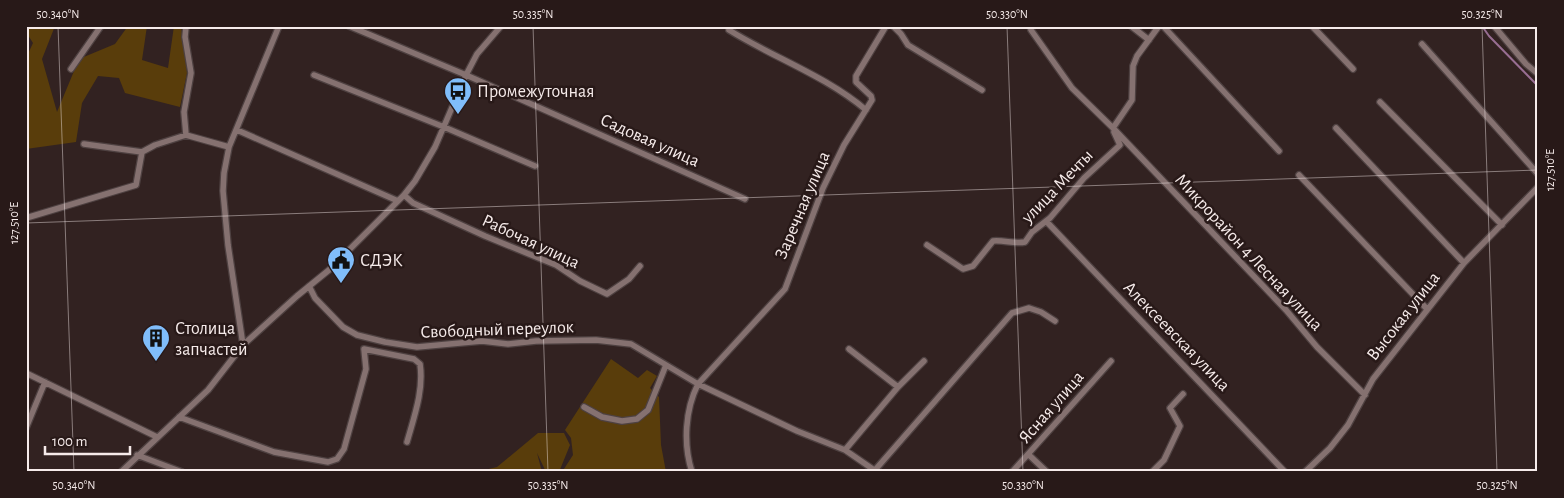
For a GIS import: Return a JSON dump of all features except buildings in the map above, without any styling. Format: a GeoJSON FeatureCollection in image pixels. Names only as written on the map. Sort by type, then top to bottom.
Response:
{"type":"FeatureCollection","features":[{"type":"Feature","properties":{"kind":"street"},"geometry":{"type":"LineString","coordinates":[[71,69],[101,26]]}},
{"type":"Feature","properties":{"kind":"street"},"geometry":{"type":"LineString","coordinates":[[186,26],[185,38],[191,73],[184,112],[186,135]]}},
{"type":"Feature","properties":{"kind":"street"},"geometry":{"type":"LineString","coordinates":[[243,344],[228,245],[223,191],[224,173],[229,148],[279,26]]}},
{"type":"Feature","properties":{"kind":"street","name":"Садовая улица"},"geometry":{"type":"LineString","coordinates":[[349,26],[466,75],[745,199]]}},
{"type":"Feature","properties":{"kind":"street"},"geometry":{"type":"LineString","coordinates":[[121,472],[208,390],[243,344],[329,270],[404,195],[415,181],[435,147],[477,54],[501,26]]}},
{"type":"Feature","properties":{"kind":"street"},"geometry":{"type":"LineString","coordinates":[[729,30],[753,45],[848,94],[866,110],[872,100],[871,96],[858,86],[856,76],[886,26]]}},
{"type":"Feature","properties":{"kind":"street"},"geometry":{"type":"LineString","coordinates":[[893,26],[908,45],[982,90]]}},
{"type":"Feature","properties":{"kind":"street"},"geometry":{"type":"LineString","coordinates":[[1131,26],[1149,40]]}},
{"type":"Feature","properties":{"kind":"street"},"geometry":{"type":"LineString","coordinates":[[1113,128],[1132,100],[1133,66],[1137,56],[1159,26]]}},
{"type":"Feature","properties":{"kind":"street"},"geometry":{"type":"LineString","coordinates":[[1163,26],[1280,152]]}},
{"type":"Feature","properties":{"kind":"street"},"geometry":{"type":"LineString","coordinates":[[1312,26],[1353,69]]}},
{"type":"Feature","properties":{"kind":"street"},"geometry":{"type":"LineString","coordinates":[[1494,26],[1526,64],[1538,74]]}},
{"type":"Feature","properties":{"kind":"street","name":"Микрорайон 4 Лесная улица"},"geometry":{"type":"LineString","coordinates":[[1031,30],[1072,88],[1113,128],[1286,310],[1317,347],[1365,395]]}},
{"type":"Feature","properties":{"kind":"street"},"geometry":{"type":"LineString","coordinates":[[1422,44],[1538,174]]}},
{"type":"Feature","properties":{"kind":"street"},"geometry":{"type":"LineString","coordinates":[[314,75],[535,166]]}},
{"type":"Feature","properties":{"kind":"street"},"geometry":{"type":"LineString","coordinates":[[1380,102],[1502,225]]}},
{"type":"Feature","properties":{"kind":"street","name":"Заречная улица"},"geometry":{"type":"LineString","coordinates":[[692,472],[686,440],[692,396],[698,384],[784,289],[823,188],[844,145],[866,110]]}},
{"type":"Feature","properties":{"kind":"street","name":"улица Мечты"},"geometry":{"type":"LineString","coordinates":[[927,246],[963,269],[973,266],[993,241],[1026,242],[1032,232],[1046,221],[1084,178],[1120,145],[1113,128]]}},
{"type":"Feature","properties":{"kind":"street"},"geometry":{"type":"LineString","coordinates":[[1336,128],[1464,263]]}},
{"type":"Feature","properties":{"kind":"street"},"geometry":{"type":"LineString","coordinates":[[237,130],[398,201]]}},
{"type":"Feature","properties":{"kind":"street"},"geometry":{"type":"LineString","coordinates":[[84,144],[142,152],[155,144],[186,135],[229,148]]}},
{"type":"Feature","properties":{"kind":"street"},"geometry":{"type":"LineString","coordinates":[[26,218],[136,185],[142,152]]}},
{"type":"Feature","properties":{"kind":"street"},"geometry":{"type":"LineString","coordinates":[[1299,176],[1427,309]]}},
{"type":"Feature","properties":{"kind":"street","name":"Высокая улица"},"geometry":{"type":"LineString","coordinates":[[1305,472],[1330,448],[1348,425],[1373,379],[1464,263],[1538,187]]}},
{"type":"Feature","properties":{"kind":"street","name":"Рабочая улица"},"geometry":{"type":"LineString","coordinates":[[404,195],[413,203],[485,236],[556,265],[580,281],[607,294],[629,279],[640,266]]}},
{"type":"Feature","properties":{"kind":"street","name":"Алексеевская улица"},"geometry":{"type":"LineString","coordinates":[[1046,221],[1285,472]]}},
{"type":"Feature","properties":{"kind":"street","name":"Свободный переулок"},"geometry":{"type":"LineString","coordinates":[[309,286],[315,298],[343,327],[357,335],[417,347],[482,342],[508,344],[536,341],[586,340],[621,342],[631,344],[698,384]]}},
{"type":"Feature","properties":{"kind":"street"},"geometry":{"type":"LineString","coordinates":[[698,384],[797,431],[845,450],[876,471],[1012,313],[1029,308],[1041,312],[1055,321]]}},
{"type":"Feature","properties":{"kind":"street"},"geometry":{"type":"LineString","coordinates":[[179,417],[274,452],[328,462],[337,459],[344,449],[366,369],[364,348],[414,359],[420,364],[422,375],[419,397],[407,442]]}},
{"type":"Feature","properties":{"kind":"street"},"geometry":{"type":"LineString","coordinates":[[849,349],[898,387]]}},
{"type":"Feature","properties":{"kind":"street"},"geometry":{"type":"LineString","coordinates":[[845,450],[898,387],[924,361]]}},
{"type":"Feature","properties":{"kind":"street","name":"Ясная улица"},"geometry":{"type":"LineString","coordinates":[[1012,472],[1111,361]]}},
{"type":"Feature","properties":{"kind":"street"},"geometry":{"type":"LineString","coordinates":[[584,407],[602,417],[622,421],[637,420],[648,410],[666,365]]}},
{"type":"Feature","properties":{"kind":"street"},"geometry":{"type":"LineString","coordinates":[[26,373],[157,437]]}},
{"type":"Feature","properties":{"kind":"street"},"geometry":{"type":"LineString","coordinates":[[26,428],[45,382]]}},
{"type":"Feature","properties":{"kind":"street"},"geometry":{"type":"LineString","coordinates":[[1152,472],[1164,460],[1180,426],[1170,408],[1183,394]]}},
{"type":"Feature","properties":{"kind":"street"},"geometry":{"type":"LineString","coordinates":[[137,455],[182,472]]}},
{"type":"Feature","properties":{"kind":"street"},"geometry":{"type":"LineString","coordinates":[[1028,455],[1047,472]]}},
{"type":"Feature","properties":{"kind":"shaded area"},"geometry":{"type":"Polygon","coordinates":[[[26,26],[55,26],[42,59],[57,112],[79,59],[115,44],[128,26],[147,26],[142,60],[168,68],[174,26],[181,26],[187,73],[180,107],[125,93],[119,78],[98,76],[82,103],[76,142],[26,149],[26,58],[33,43],[26,32],[26,26]]]}},
{"type":"Feature","properties":{"kind":"shaded area"},"geometry":{"type":"Polygon","coordinates":[[[611,359],[638,378],[647,370],[657,376],[650,388],[659,397],[661,445],[666,472],[562,472],[573,455],[571,438],[565,430],[611,359]]]}},
{"type":"Feature","properties":{"kind":"shaded area"},"geometry":{"type":"Polygon","coordinates":[[[538,433],[564,433],[570,445],[559,472],[546,472],[537,453],[542,472],[476,472],[497,467],[538,433]]]}},
{"type":"Feature","properties":{"kind":"waterway"},"geometry":{"type":"LineString","coordinates":[[1482,26],[1489,36],[1538,86]]}},
{"type":"Feature","properties":{"kind":"place","name":"Промежуточная"},"geometry":{"type":"Point","coordinates":[458,115]}},
{"type":"Feature","properties":{"kind":"place","name":"СДЭК"},"geometry":{"type":"Point","coordinates":[341,284]}},
{"type":"Feature","properties":{"kind":"place","name":"Столица запчастей"},"geometry":{"type":"Point","coordinates":[156,362]}}]}
